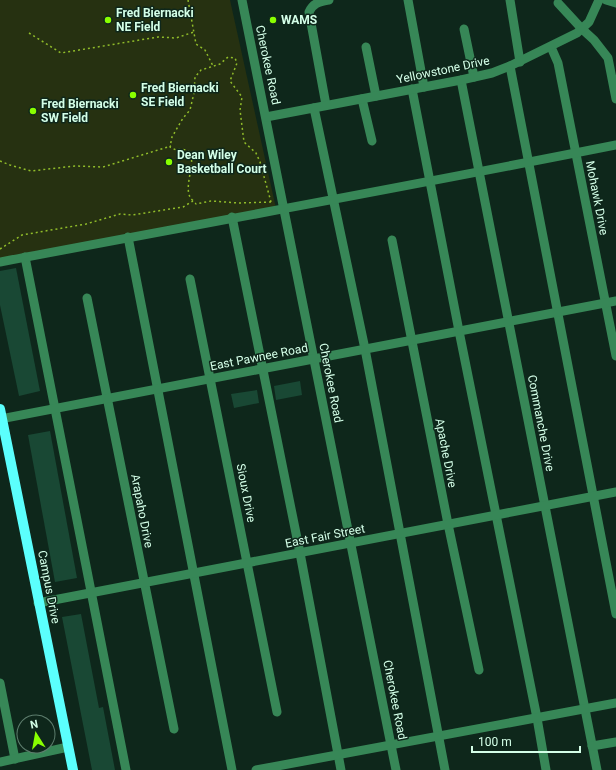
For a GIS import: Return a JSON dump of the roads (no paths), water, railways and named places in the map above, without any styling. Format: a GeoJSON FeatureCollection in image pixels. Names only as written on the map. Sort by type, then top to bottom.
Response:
{"type":"FeatureCollection","features":[{"type":"Feature","properties":{"kind":"main road","name":"Campus Drive"},"geometry":{"type":"LineString","coordinates":[[1,415],[73,770]]}},
{"type":"Feature","properties":{"kind":"street","name":"Cherokee Road"},"geometry":{"type":"LineString","coordinates":[[242,0],[396,770]]}},
{"type":"Feature","properties":{"kind":"street"},"geometry":{"type":"LineString","coordinates":[[326,106],[308,12],[312,6],[329,0]]}},
{"type":"Feature","properties":{"kind":"street"},"geometry":{"type":"LineString","coordinates":[[408,0],[424,87]]}},
{"type":"Feature","properties":{"kind":"street"},"geometry":{"type":"LineString","coordinates":[[510,0],[520,62]]}},
{"type":"Feature","properties":{"kind":"street","name":"Yellowstone Drive"},"geometry":{"type":"LineString","coordinates":[[266,116],[474,78],[492,73],[520,62],[582,29],[589,22],[599,0]]}},
{"type":"Feature","properties":{"kind":"street"},"geometry":{"type":"LineString","coordinates":[[606,0],[616,3]]}},
{"type":"Feature","properties":{"kind":"street"},"geometry":{"type":"LineString","coordinates":[[558,3],[594,40],[608,58],[616,99]]}},
{"type":"Feature","properties":{"kind":"street"},"geometry":{"type":"LineString","coordinates":[[464,29],[474,78]]}},
{"type":"Feature","properties":{"kind":"street"},"geometry":{"type":"LineString","coordinates":[[366,47],[376,96]]}},
{"type":"Feature","properties":{"kind":"street","name":"Mohawk Drive"},"geometry":{"type":"LineString","coordinates":[[550,47],[558,63],[616,356]]}},
{"type":"Feature","properties":{"kind":"street"},"geometry":{"type":"LineString","coordinates":[[510,66],[616,614]]}},
{"type":"Feature","properties":{"kind":"street","name":"Commanche Drive"},"geometry":{"type":"LineString","coordinates":[[461,80],[597,770]]}},
{"type":"Feature","properties":{"kind":"street"},"geometry":{"type":"LineString","coordinates":[[412,89],[537,718],[546,770]]}},
{"type":"Feature","properties":{"kind":"street"},"geometry":{"type":"LineString","coordinates":[[362,99],[372,141]]}},
{"type":"Feature","properties":{"kind":"street"},"geometry":{"type":"LineString","coordinates":[[314,108],[365,349],[445,770]]}},
{"type":"Feature","properties":{"kind":"street"},"geometry":{"type":"LineString","coordinates":[[0,262],[616,145]]}},
{"type":"Feature","properties":{"kind":"street"},"geometry":{"type":"LineString","coordinates":[[232,217],[300,553],[341,770]]}},
{"type":"Feature","properties":{"kind":"street"},"geometry":{"type":"LineString","coordinates":[[128,238],[232,770]]}},
{"type":"Feature","properties":{"kind":"street","name":"Apache Drive"},"geometry":{"type":"LineString","coordinates":[[392,240],[448,524],[479,670]]}},
{"type":"Feature","properties":{"kind":"street"},"geometry":{"type":"LineString","coordinates":[[25,257],[56,408],[126,770]]}},
{"type":"Feature","properties":{"kind":"street","name":"Sioux Drive"},"geometry":{"type":"LineString","coordinates":[[190,279],[277,712]]}},
{"type":"Feature","properties":{"kind":"street","name":"Arapaho Drive"},"geometry":{"type":"LineString","coordinates":[[87,298],[174,729]]}},
{"type":"Feature","properties":{"kind":"street","name":"East Pawnee Road"},"geometry":{"type":"LineString","coordinates":[[1,415],[56,408],[107,399],[616,301]]}},
{"type":"Feature","properties":{"kind":"street","name":"East Fair Street"},"geometry":{"type":"LineString","coordinates":[[38,602],[616,492]]}},
{"type":"Feature","properties":{"kind":"street"},"geometry":{"type":"LineString","coordinates":[[0,683],[15,759]]}},
{"type":"Feature","properties":{"kind":"street"},"geometry":{"type":"LineString","coordinates":[[256,770],[392,746],[616,703]]}},
{"type":"Feature","properties":{"kind":"street"},"geometry":{"type":"LineString","coordinates":[[592,746],[616,742]]}},
{"type":"Feature","properties":{"kind":"street"},"geometry":{"type":"LineString","coordinates":[[0,762],[68,747]]}},
{"type":"Feature","properties":{"kind":"place","name":"Fred Biernacki NE Field"},"geometry":{"type":"Point","coordinates":[108,20]}},
{"type":"Feature","properties":{"kind":"place","name":"WAMS"},"geometry":{"type":"Point","coordinates":[273,20]}},
{"type":"Feature","properties":{"kind":"place","name":"Fred Biernacki SE Field"},"geometry":{"type":"Point","coordinates":[133,95]}},
{"type":"Feature","properties":{"kind":"place","name":"Fred Biernacki SW Field"},"geometry":{"type":"Point","coordinates":[33,111]}},
{"type":"Feature","properties":{"kind":"place","name":"Dean Wiley Basketball Court"},"geometry":{"type":"Point","coordinates":[169,162]}}]}
